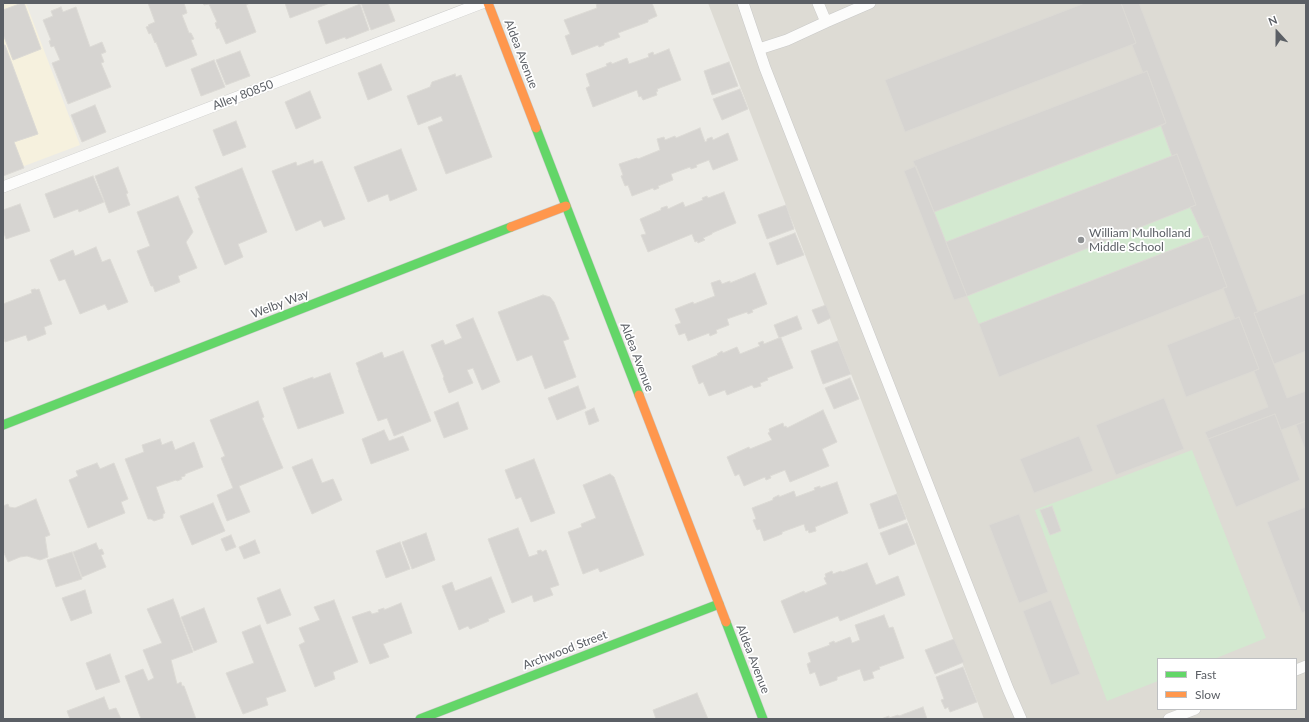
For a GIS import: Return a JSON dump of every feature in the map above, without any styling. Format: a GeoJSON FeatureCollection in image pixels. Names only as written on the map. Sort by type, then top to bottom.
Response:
{"type":"FeatureCollection","features":[{"type":"Feature","properties":{"kind":"street","name":"Aldea Avenue"},"geometry":{"type":"LineString","coordinates":[[488,3],[763,719]]}},
{"type":"Feature","properties":{"kind":"street","name":"Welby Way"},"geometry":{"type":"LineString","coordinates":[[3,425],[566,206]]}},
{"type":"Feature","properties":{"kind":"street","name":"Archwood Street"},"geometry":{"type":"LineString","coordinates":[[420,719],[719,604]]}},
{"type":"Feature","properties":{"kind":"lane","name":"Alley 80850"},"geometry":{"type":"LineString","coordinates":[[3,187],[482,3]]}},
{"type":"Feature","properties":{"kind":"lane"},"geometry":{"type":"LineString","coordinates":[[743,3],[759,49],[955,554],[1008,689],[1022,719]]}},
{"type":"Feature","properties":{"kind":"lane"},"geometry":{"type":"LineString","coordinates":[[818,3],[826,22]]}},
{"type":"Feature","properties":{"kind":"lane"},"geometry":{"type":"LineString","coordinates":[[759,49],[787,40],[870,3]]}},
{"type":"Feature","properties":{"kind":"lane"},"geometry":{"type":"LineString","coordinates":[[1169,719],[1192,710]]}},
{"type":"Feature","properties":{"kind":"shaded area"},"geometry":{"type":"Polygon","coordinates":[[[3,3],[26,3],[80,145],[3,174],[3,3]]]}},
{"type":"Feature","properties":{"kind":"shaded area","name":"William Mulholland Middle School"},"geometry":{"type":"Polygon","coordinates":[[[708,3],[1306,3],[1306,719],[984,719],[708,3]]]}},
{"type":"Feature","properties":{"kind":"green space"},"geometry":{"type":"Polygon","coordinates":[[[1161,126],[1172,156],[946,242],[934,212],[1161,126]]]}},
{"type":"Feature","properties":{"kind":"green space"},"geometry":{"type":"Polygon","coordinates":[[[1190,207],[1204,237],[979,324],[967,296],[1190,207]]]}},
{"type":"Feature","properties":{"kind":"green space"},"geometry":{"type":"Polygon","coordinates":[[[1192,450],[1266,638],[1216,658],[1157,658],[1157,681],[1107,701],[1035,510],[1192,450]]]}},
{"type":"Feature","properties":{"kind":"building"},"geometry":{"type":"Polygon","coordinates":[[[24,3],[41,49],[13,60],[3,34],[3,10],[24,3]]]}},
{"type":"Feature","properties":{"kind":"building"},"geometry":{"type":"Polygon","coordinates":[[[148,3],[184,3],[187,13],[182,15],[189,33],[191,33],[194,39],[191,40],[197,55],[166,67],[156,42],[155,43],[151,33],[149,34],[146,27],[155,22],[148,3]]]}},
{"type":"Feature","properties":{"kind":"building"},"geometry":{"type":"Polygon","coordinates":[[[203,3],[250,3],[246,5],[256,32],[226,44],[219,28],[217,29],[215,23],[217,22],[209,4],[204,5],[203,3]]]}},
{"type":"Feature","properties":{"kind":"building"},"geometry":{"type":"Polygon","coordinates":[[[285,3],[330,3],[290,18],[285,3]]]}},
{"type":"Feature","properties":{"kind":"building"},"geometry":{"type":"Polygon","coordinates":[[[361,3],[388,3],[395,21],[371,30],[361,3]]]}},
{"type":"Feature","properties":{"kind":"building"},"geometry":{"type":"Polygon","coordinates":[[[596,3],[652,3],[657,16],[648,20],[648,22],[618,33],[620,37],[604,43],[604,45],[599,47],[598,45],[572,55],[565,36],[570,34],[564,20],[597,8],[596,3]]]}},
{"type":"Feature","properties":{"kind":"building"},"geometry":{"type":"Polygon","coordinates":[[[1085,3],[1121,3],[1136,43],[905,132],[885,80],[1085,3]]]}},
{"type":"Feature","properties":{"kind":"building"},"geometry":{"type":"Polygon","coordinates":[[[1121,3],[1139,3],[1258,312],[1254,313],[1287,398],[1306,391],[1306,421],[1281,430],[1275,414],[1208,439],[1205,432],[1268,407],[1254,371],[1259,369],[1239,317],[1235,319],[1223,288],[1227,287],[1208,236],[1204,237],[1190,207],[1196,205],[1177,154],[1172,156],[1161,126],[1166,123],[1147,71],[1143,73],[1132,45],[1136,43],[1121,3]]]}},
{"type":"Feature","properties":{"kind":"building"},"geometry":{"type":"Polygon","coordinates":[[[360,4],[369,30],[346,39],[345,37],[326,44],[318,21],[360,4]]]}},
{"type":"Feature","properties":{"kind":"building"},"geometry":{"type":"Polygon","coordinates":[[[61,7],[63,12],[76,7],[90,47],[102,42],[106,52],[101,54],[104,62],[101,63],[111,87],[68,104],[52,63],[60,60],[54,46],[51,47],[49,41],[51,40],[43,20],[53,16],[51,11],[61,7]]]}},
{"type":"Feature","properties":{"kind":"building"},"geometry":{"type":"Polygon","coordinates":[[[3,45],[5,45],[38,134],[14,142],[24,168],[3,176],[3,45]]]}},
{"type":"Feature","properties":{"kind":"building"},"geometry":{"type":"Polygon","coordinates":[[[669,49],[681,80],[657,89],[657,95],[643,100],[641,96],[639,97],[637,90],[593,107],[586,88],[590,86],[586,74],[607,66],[606,64],[611,62],[612,64],[627,58],[629,64],[649,57],[648,54],[653,52],[654,55],[669,49]]]}},
{"type":"Feature","properties":{"kind":"building"},"geometry":{"type":"Polygon","coordinates":[[[240,51],[250,76],[226,85],[216,60],[240,51]]]}},
{"type":"Feature","properties":{"kind":"building"},"geometry":{"type":"Polygon","coordinates":[[[214,60],[225,87],[201,96],[191,69],[214,60]]]}},
{"type":"Feature","properties":{"kind":"building"},"geometry":{"type":"Polygon","coordinates":[[[729,62],[738,86],[712,95],[704,71],[729,62]]]}},
{"type":"Feature","properties":{"kind":"building"},"geometry":{"type":"Polygon","coordinates":[[[381,64],[392,90],[368,100],[358,73],[381,64]]]}},
{"type":"Feature","properties":{"kind":"building"},"geometry":{"type":"Polygon","coordinates":[[[1147,71],[1166,123],[934,212],[913,161],[1147,71]]]}},
{"type":"Feature","properties":{"kind":"building"},"geometry":{"type":"Polygon","coordinates":[[[455,74],[456,77],[461,75],[492,157],[446,174],[428,127],[443,121],[441,116],[418,125],[407,96],[430,87],[432,82],[455,74]]]}},
{"type":"Feature","properties":{"kind":"building"},"geometry":{"type":"Polygon","coordinates":[[[740,89],[748,109],[722,120],[713,99],[740,89]]]}},
{"type":"Feature","properties":{"kind":"building"},"geometry":{"type":"Polygon","coordinates":[[[310,91],[321,118],[296,129],[285,102],[310,91]]]}},
{"type":"Feature","properties":{"kind":"building"},"geometry":{"type":"Polygon","coordinates":[[[95,105],[106,132],[82,142],[71,115],[95,105]]]}},
{"type":"Feature","properties":{"kind":"building"},"geometry":{"type":"Polygon","coordinates":[[[236,121],[246,147],[223,156],[213,130],[236,121]]]}},
{"type":"Feature","properties":{"kind":"building"},"geometry":{"type":"Polygon","coordinates":[[[700,128],[705,142],[707,139],[712,137],[713,140],[728,133],[738,160],[713,170],[709,160],[696,165],[697,167],[691,169],[690,167],[671,174],[673,180],[658,186],[659,188],[654,190],[653,188],[632,196],[628,185],[625,186],[621,176],[623,175],[619,164],[637,158],[638,159],[660,150],[657,139],[664,137],[665,140],[675,136],[676,138],[700,128]]]}},
{"type":"Feature","properties":{"kind":"building"},"geometry":{"type":"Polygon","coordinates":[[[401,149],[417,190],[390,201],[388,194],[368,202],[354,167],[401,149]]]}},
{"type":"Feature","properties":{"kind":"building"},"geometry":{"type":"Polygon","coordinates":[[[1177,154],[1196,205],[967,296],[946,242],[1177,154]]]}},
{"type":"Feature","properties":{"kind":"building"},"geometry":{"type":"Polygon","coordinates":[[[313,160],[314,164],[322,161],[345,219],[324,227],[321,220],[296,231],[272,171],[296,162],[297,166],[313,160]]]}},
{"type":"Feature","properties":{"kind":"building"},"geometry":{"type":"Polygon","coordinates":[[[916,166],[967,296],[954,300],[904,171],[916,166]]]}},
{"type":"Feature","properties":{"kind":"building"},"geometry":{"type":"Polygon","coordinates":[[[118,167],[128,193],[126,194],[130,205],[109,213],[95,176],[118,167]]]}},
{"type":"Feature","properties":{"kind":"building"},"geometry":{"type":"Polygon","coordinates":[[[242,168],[267,232],[238,244],[243,257],[225,265],[195,187],[242,168]]]}},
{"type":"Feature","properties":{"kind":"building"},"geometry":{"type":"Polygon","coordinates":[[[93,176],[104,202],[79,212],[78,209],[54,218],[45,194],[93,176]]]}},
{"type":"Feature","properties":{"kind":"building"},"geometry":{"type":"Polygon","coordinates":[[[724,192],[736,223],[712,233],[703,238],[705,240],[698,243],[697,241],[695,242],[692,234],[648,252],[641,235],[646,234],[640,219],[667,206],[668,209],[683,202],[685,207],[703,200],[702,198],[707,196],[708,198],[724,192]]]}},
{"type":"Feature","properties":{"kind":"building"},"geometry":{"type":"Polygon","coordinates":[[[178,196],[193,232],[186,242],[197,268],[178,276],[180,282],[155,292],[153,286],[151,286],[137,251],[150,246],[137,212],[178,196]]]}},
{"type":"Feature","properties":{"kind":"building"},"geometry":{"type":"Polygon","coordinates":[[[20,204],[30,231],[6,239],[3,230],[3,210],[20,204]]]}},
{"type":"Feature","properties":{"kind":"building"},"geometry":{"type":"Polygon","coordinates":[[[786,205],[794,229],[767,239],[758,215],[786,205]]]}},
{"type":"Feature","properties":{"kind":"building"},"geometry":{"type":"Polygon","coordinates":[[[795,233],[804,255],[777,265],[769,243],[795,233]]]}},
{"type":"Feature","properties":{"kind":"building"},"geometry":{"type":"Polygon","coordinates":[[[1208,236],[1227,287],[999,377],[979,324],[1208,236]]]}},
{"type":"Feature","properties":{"kind":"building"},"geometry":{"type":"Polygon","coordinates":[[[96,247],[102,262],[110,259],[128,302],[108,310],[105,304],[80,314],[65,279],[59,281],[50,260],[73,250],[75,256],[96,247]]]}},
{"type":"Feature","properties":{"kind":"building"},"geometry":{"type":"Polygon","coordinates":[[[755,273],[767,304],[752,310],[753,312],[748,314],[747,312],[727,319],[729,325],[716,330],[717,333],[710,336],[709,333],[688,341],[685,333],[679,335],[675,325],[681,323],[675,309],[715,296],[711,283],[720,280],[722,284],[730,281],[730,283],[755,273]]]}},
{"type":"Feature","properties":{"kind":"building"},"geometry":{"type":"Polygon","coordinates":[[[39,289],[52,324],[44,327],[46,334],[28,341],[26,335],[5,342],[3,336],[3,304],[32,293],[31,290],[39,289]]]}},
{"type":"Feature","properties":{"kind":"building"},"geometry":{"type":"Polygon","coordinates":[[[1306,293],[1306,351],[1274,364],[1254,313],[1306,293]]]}},
{"type":"Feature","properties":{"kind":"building"},"geometry":{"type":"Polygon","coordinates":[[[543,295],[550,297],[554,302],[569,339],[563,341],[576,377],[545,389],[532,355],[517,361],[498,312],[543,295]]]}},
{"type":"Feature","properties":{"kind":"building"},"geometry":{"type":"Polygon","coordinates":[[[826,305],[831,318],[818,324],[812,310],[826,305]]]}},
{"type":"Feature","properties":{"kind":"building"},"geometry":{"type":"Polygon","coordinates":[[[797,316],[802,329],[779,338],[774,325],[797,316]]]}},
{"type":"Feature","properties":{"kind":"building"},"geometry":{"type":"Polygon","coordinates":[[[1239,317],[1259,369],[1186,397],[1167,345],[1239,317]]]}},
{"type":"Feature","properties":{"kind":"building"},"geometry":{"type":"Polygon","coordinates":[[[473,318],[500,382],[482,390],[473,368],[467,370],[473,383],[449,393],[431,345],[443,340],[445,345],[462,338],[456,325],[473,318]]]}},
{"type":"Feature","properties":{"kind":"building"},"geometry":{"type":"Polygon","coordinates":[[[781,338],[793,368],[767,378],[768,380],[760,383],[761,386],[754,388],[752,385],[727,395],[725,390],[709,396],[703,382],[699,384],[692,366],[718,355],[717,354],[722,351],[723,353],[737,347],[740,354],[760,346],[758,343],[763,341],[764,344],[781,338]]]}},
{"type":"Feature","properties":{"kind":"building"},"geometry":{"type":"Polygon","coordinates":[[[838,341],[851,374],[823,384],[811,351],[838,341]]]}},
{"type":"Feature","properties":{"kind":"building"},"geometry":{"type":"Polygon","coordinates":[[[403,351],[431,421],[394,436],[387,418],[378,421],[356,363],[382,352],[384,358],[403,351]]]}},
{"type":"Feature","properties":{"kind":"building"},"geometry":{"type":"Polygon","coordinates":[[[330,373],[344,413],[298,429],[283,388],[313,377],[313,379],[330,373]]]}},
{"type":"Feature","properties":{"kind":"building"},"geometry":{"type":"Polygon","coordinates":[[[850,378],[859,399],[834,409],[825,388],[850,378]]]}},
{"type":"Feature","properties":{"kind":"building"},"geometry":{"type":"Polygon","coordinates":[[[578,386],[586,408],[557,420],[548,398],[578,386]]]}},
{"type":"Feature","properties":{"kind":"building"},"geometry":{"type":"Polygon","coordinates":[[[1164,398],[1184,449],[1116,475],[1096,425],[1164,398]]]}},
{"type":"Feature","properties":{"kind":"building"},"geometry":{"type":"Polygon","coordinates":[[[258,401],[264,417],[262,418],[283,468],[239,486],[250,512],[227,521],[217,495],[233,488],[221,458],[225,456],[210,420],[258,401]]]}},
{"type":"Feature","properties":{"kind":"building"},"geometry":{"type":"Polygon","coordinates":[[[458,402],[468,429],[444,438],[434,412],[458,402]]]}},
{"type":"Feature","properties":{"kind":"building"},"geometry":{"type":"Polygon","coordinates":[[[594,408],[599,421],[589,425],[585,412],[594,408]]]}},
{"type":"Feature","properties":{"kind":"building"},"geometry":{"type":"Polygon","coordinates":[[[823,410],[837,442],[822,449],[829,466],[790,482],[785,470],[770,476],[771,478],[766,480],[765,477],[744,486],[739,474],[735,476],[727,457],[749,447],[750,449],[772,440],[768,433],[770,432],[769,429],[783,423],[784,427],[786,426],[787,428],[823,410]]]}},
{"type":"Feature","properties":{"kind":"building"},"geometry":{"type":"Polygon","coordinates":[[[1275,414],[1300,480],[1236,507],[1208,439],[1275,414]]]}},
{"type":"Feature","properties":{"kind":"building"},"geometry":{"type":"Polygon","coordinates":[[[1306,421],[1306,452],[1296,425],[1306,421]]]}},
{"type":"Feature","properties":{"kind":"building"},"geometry":{"type":"Polygon","coordinates":[[[384,430],[389,441],[403,436],[409,450],[371,464],[362,439],[384,430]]]}},
{"type":"Feature","properties":{"kind":"building"},"geometry":{"type":"Polygon","coordinates":[[[1079,436],[1093,471],[1034,493],[1020,459],[1079,436]]]}},
{"type":"Feature","properties":{"kind":"building"},"geometry":{"type":"Polygon","coordinates":[[[160,439],[162,445],[172,441],[175,450],[194,442],[203,467],[185,474],[185,476],[181,477],[182,479],[156,487],[165,513],[163,514],[163,518],[154,521],[148,519],[125,459],[144,452],[142,445],[160,439]]]}},
{"type":"Feature","properties":{"kind":"building"},"geometry":{"type":"Polygon","coordinates":[[[312,459],[322,483],[333,479],[342,500],[312,514],[292,467],[312,459]]]}},
{"type":"Feature","properties":{"kind":"building"},"geometry":{"type":"Polygon","coordinates":[[[534,459],[555,513],[531,522],[521,497],[516,499],[505,470],[534,459]]]}},
{"type":"Feature","properties":{"kind":"building"},"geometry":{"type":"Polygon","coordinates":[[[97,463],[100,469],[114,463],[128,499],[121,502],[125,513],[88,528],[69,480],[78,476],[76,471],[97,463]]]}},
{"type":"Feature","properties":{"kind":"building"},"geometry":{"type":"Polygon","coordinates":[[[610,474],[614,477],[644,555],[600,572],[598,568],[583,574],[568,532],[582,527],[581,524],[596,518],[583,485],[610,474]]]}},
{"type":"Feature","properties":{"kind":"building"},"geometry":{"type":"Polygon","coordinates":[[[837,482],[848,513],[815,527],[816,531],[809,533],[808,530],[806,531],[804,524],[782,532],[782,534],[764,541],[760,529],[757,530],[753,520],[756,519],[752,508],[773,500],[773,498],[779,495],[779,497],[794,491],[796,497],[815,490],[814,488],[820,486],[820,488],[837,482]]]}},
{"type":"Feature","properties":{"kind":"building"},"geometry":{"type":"Polygon","coordinates":[[[897,494],[906,519],[879,529],[870,504],[897,494]]]}},
{"type":"Feature","properties":{"kind":"building"},"geometry":{"type":"Polygon","coordinates":[[[36,499],[50,535],[45,537],[48,557],[40,560],[27,556],[8,562],[3,553],[3,506],[8,504],[9,507],[15,508],[36,499]]]}},
{"type":"Feature","properties":{"kind":"building"},"geometry":{"type":"Polygon","coordinates":[[[213,503],[225,531],[192,545],[180,516],[213,503]]]}},
{"type":"Feature","properties":{"kind":"building"},"geometry":{"type":"Polygon","coordinates":[[[1052,506],[1061,531],[1050,535],[1040,510],[1052,506]]]}},
{"type":"Feature","properties":{"kind":"building"},"geometry":{"type":"Polygon","coordinates":[[[1306,507],[1306,611],[1302,613],[1267,522],[1306,507]]]}},
{"type":"Feature","properties":{"kind":"building"},"geometry":{"type":"Polygon","coordinates":[[[1019,514],[1048,592],[1019,603],[989,525],[1019,514]]]}},
{"type":"Feature","properties":{"kind":"building"},"geometry":{"type":"Polygon","coordinates":[[[907,523],[915,544],[889,555],[880,533],[907,523]]]}},
{"type":"Feature","properties":{"kind":"building"},"geometry":{"type":"Polygon","coordinates":[[[518,528],[529,557],[538,554],[537,551],[541,550],[542,552],[546,550],[559,585],[550,588],[553,595],[534,602],[532,595],[512,603],[488,539],[518,528]]]}},
{"type":"Feature","properties":{"kind":"building"},"geometry":{"type":"Polygon","coordinates":[[[426,533],[435,560],[412,569],[402,542],[426,533]]]}},
{"type":"Feature","properties":{"kind":"building"},"geometry":{"type":"Polygon","coordinates":[[[231,535],[236,547],[226,551],[221,539],[231,535]]]}},
{"type":"Feature","properties":{"kind":"building"},"geometry":{"type":"Polygon","coordinates":[[[255,540],[260,553],[244,559],[239,547],[255,540]]]}},
{"type":"Feature","properties":{"kind":"building"},"geometry":{"type":"Polygon","coordinates":[[[400,542],[410,569],[386,578],[376,551],[400,542]]]}},
{"type":"Feature","properties":{"kind":"building"},"geometry":{"type":"Polygon","coordinates":[[[96,543],[99,550],[102,549],[104,554],[101,555],[106,567],[82,577],[73,552],[96,543]]]}},
{"type":"Feature","properties":{"kind":"building"},"geometry":{"type":"Polygon","coordinates":[[[72,552],[82,579],[56,587],[47,560],[72,552]]]}},
{"type":"Feature","properties":{"kind":"building"},"geometry":{"type":"Polygon","coordinates":[[[867,563],[876,585],[898,576],[905,595],[840,621],[838,616],[794,633],[781,601],[804,591],[805,593],[827,584],[824,578],[826,577],[825,574],[832,571],[833,574],[842,572],[867,563]]]}},
{"type":"Feature","properties":{"kind":"building"},"geometry":{"type":"Polygon","coordinates":[[[491,577],[505,612],[470,629],[468,626],[459,630],[442,586],[452,582],[455,591],[491,577]]]}},
{"type":"Feature","properties":{"kind":"building"},"geometry":{"type":"Polygon","coordinates":[[[280,589],[291,615],[267,624],[257,598],[280,589]]]}},
{"type":"Feature","properties":{"kind":"building"},"geometry":{"type":"Polygon","coordinates":[[[85,590],[92,613],[71,621],[62,598],[85,590]]]}},
{"type":"Feature","properties":{"kind":"building"},"geometry":{"type":"Polygon","coordinates":[[[173,599],[193,652],[171,660],[177,684],[181,682],[182,686],[184,686],[196,719],[141,719],[125,676],[143,669],[148,681],[154,678],[143,650],[162,643],[147,609],[173,599]]]}},
{"type":"Feature","properties":{"kind":"building"},"geometry":{"type":"Polygon","coordinates":[[[334,600],[358,662],[333,672],[335,679],[315,687],[299,645],[305,642],[299,628],[320,620],[314,607],[334,600]]]}},
{"type":"Feature","properties":{"kind":"building"},"geometry":{"type":"Polygon","coordinates":[[[1051,600],[1080,674],[1051,685],[1023,611],[1051,600]]]}},
{"type":"Feature","properties":{"kind":"building"},"geometry":{"type":"Polygon","coordinates":[[[401,603],[412,633],[383,644],[389,657],[370,664],[352,617],[370,611],[372,614],[379,612],[378,610],[384,608],[384,610],[401,603]]]}},
{"type":"Feature","properties":{"kind":"building"},"geometry":{"type":"Polygon","coordinates":[[[204,608],[217,642],[194,651],[181,617],[204,608]]]}},
{"type":"Feature","properties":{"kind":"building"},"geometry":{"type":"Polygon","coordinates":[[[884,615],[889,628],[893,627],[904,658],[879,667],[880,669],[872,672],[874,678],[864,681],[860,669],[837,677],[837,680],[820,686],[815,672],[810,674],[807,664],[811,662],[808,653],[830,645],[829,643],[834,641],[835,643],[850,637],[852,643],[860,640],[855,625],[884,615]]]}},
{"type":"Feature","properties":{"kind":"building"},"geometry":{"type":"Polygon","coordinates":[[[260,625],[286,691],[266,698],[268,705],[243,714],[226,673],[254,663],[242,632],[260,625]]]}},
{"type":"Feature","properties":{"kind":"building"},"geometry":{"type":"Polygon","coordinates":[[[954,639],[964,662],[935,674],[925,650],[954,639]]]}},
{"type":"Feature","properties":{"kind":"building"},"geometry":{"type":"Polygon","coordinates":[[[110,654],[120,682],[96,690],[86,663],[110,654]]]}},
{"type":"Feature","properties":{"kind":"building"},"geometry":{"type":"Polygon","coordinates":[[[963,667],[977,702],[950,712],[948,707],[945,709],[941,700],[944,699],[936,677],[963,667]]]}},
{"type":"Feature","properties":{"kind":"building"},"geometry":{"type":"Polygon","coordinates":[[[697,693],[708,719],[656,719],[653,710],[697,693]]]}},
{"type":"Feature","properties":{"kind":"building"},"geometry":{"type":"Polygon","coordinates":[[[104,697],[109,710],[116,708],[121,719],[70,719],[67,711],[104,697]]]}},
{"type":"Feature","properties":{"kind":"building"},"geometry":{"type":"Polygon","coordinates":[[[923,707],[927,719],[881,719],[889,716],[889,718],[899,716],[923,707]]]}},
{"type":"Feature","properties":{"kind":"traffic: fast"},"geometry":{"type":"LineString","coordinates":[[536,128],[639,395]]}},
{"type":"Feature","properties":{"kind":"traffic: fast"},"geometry":{"type":"LineString","coordinates":[[3,425],[511,227]]}},
{"type":"Feature","properties":{"kind":"traffic: fast"},"geometry":{"type":"LineString","coordinates":[[420,719],[719,604]]}},
{"type":"Feature","properties":{"kind":"traffic: fast"},"geometry":{"type":"LineString","coordinates":[[726,622],[763,719]]}},
{"type":"Feature","properties":{"kind":"traffic: slow"},"geometry":{"type":"LineString","coordinates":[[488,3],[536,128]]}},
{"type":"Feature","properties":{"kind":"traffic: slow"},"geometry":{"type":"LineString","coordinates":[[511,227],[566,206]]}},
{"type":"Feature","properties":{"kind":"traffic: slow"},"geometry":{"type":"LineString","coordinates":[[639,395],[726,622]]}},
{"type":"Feature","properties":{"kind":"place","name":"William Mulholland Middle School"},"geometry":{"type":"Point","coordinates":[1081,240]}}]}
